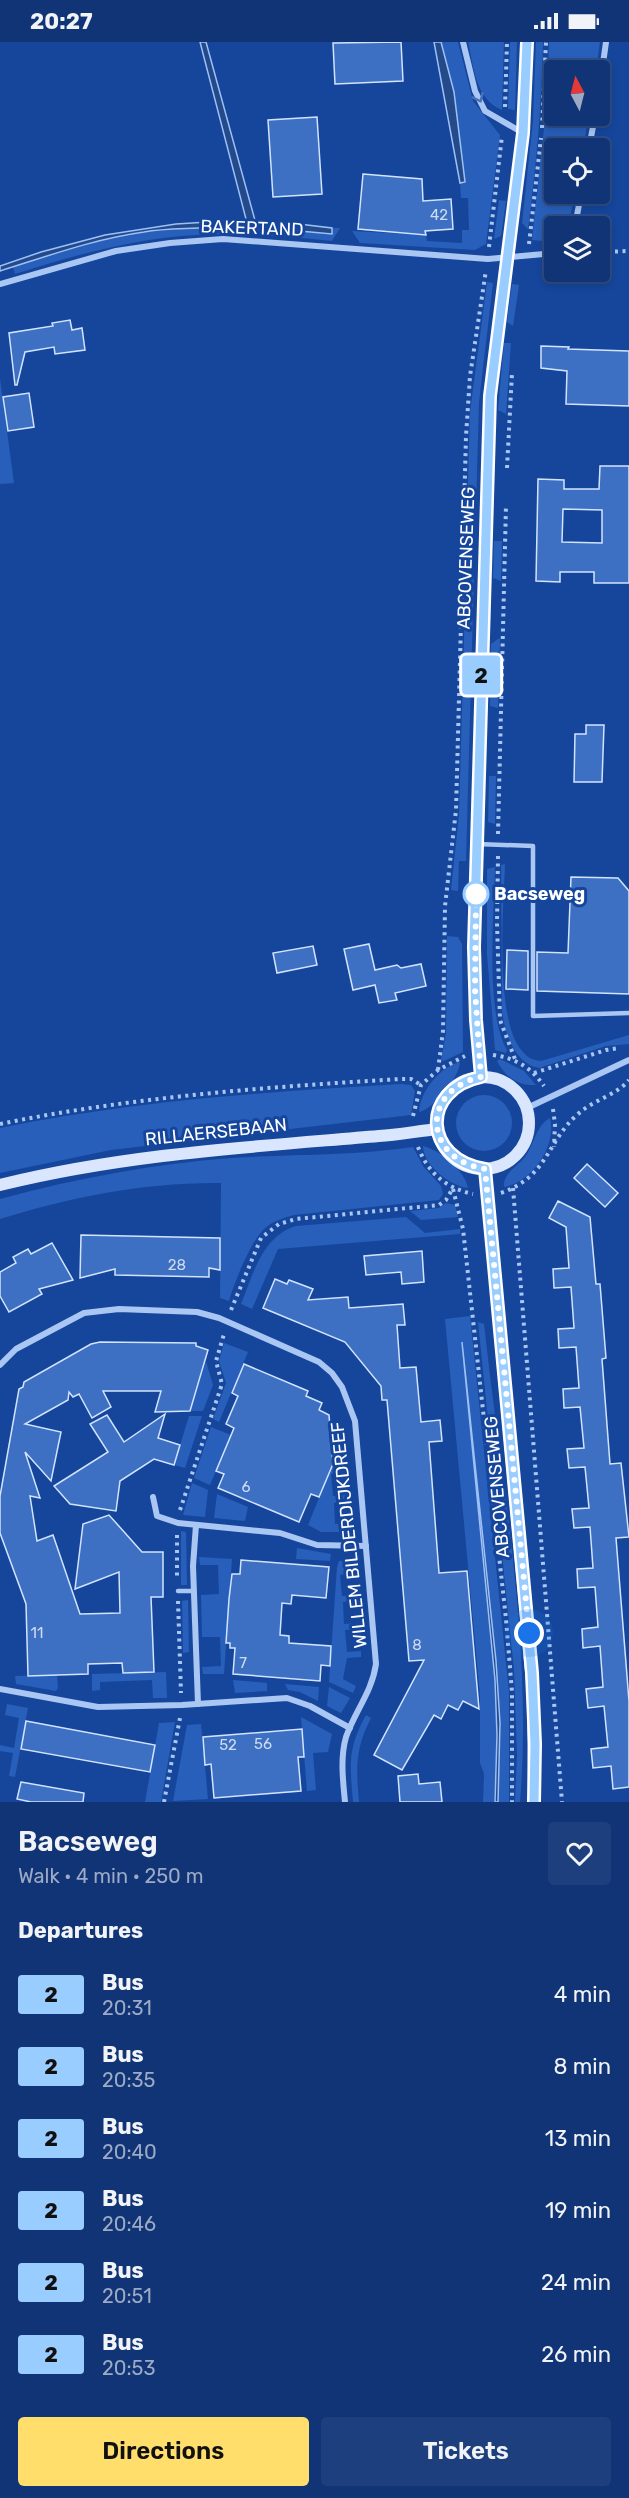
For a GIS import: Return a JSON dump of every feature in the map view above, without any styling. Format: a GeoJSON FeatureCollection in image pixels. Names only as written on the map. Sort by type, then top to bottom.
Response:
{"type":"FeatureCollection","features":[{"type":"Feature","properties":{"kind":"street"},"geometry":{"type":"LineString","coordinates":[[463,42],[475,91],[485,111],[523,133]]}},
{"type":"Feature","properties":{"kind":"street","name":"ABCOVENSEWEG"},"geometry":{"type":"LineString","coordinates":[[481,1077],[475,990],[490,396],[523,133],[526,42]]}},
{"type":"Feature","properties":{"kind":"street"},"geometry":{"type":"LineString","coordinates":[[603,60],[606,42]]}},
{"type":"Feature","properties":{"kind":"street","name":"BAKERTAND"},"geometry":{"type":"LineString","coordinates":[[0,284],[116,251],[170,243],[223,239],[488,259],[507,257]]}},
{"type":"Feature","properties":{"kind":"street"},"geometry":{"type":"LineString","coordinates":[[507,257],[544,254]]}},
{"type":"Feature","properties":{"kind":"street"},"geometry":{"type":"LineString","coordinates":[[527,1108],[629,1060]]}},
{"type":"Feature","properties":{"kind":"street"},"geometry":{"type":"LineString","coordinates":[[481,1077],[496,1078],[510,1085],[520,1095],[527,1108],[530,1125],[526,1142],[516,1156],[501,1165],[485,1169],[468,1166],[454,1158],[443,1145],[438,1129],[438,1114],[443,1099],[453,1088],[466,1080],[481,1077]]}},
{"type":"Feature","properties":{"kind":"street","name":"RILLAERSEBAAN"},"geometry":{"type":"LineString","coordinates":[[0,1185],[74,1168],[135,1158],[199,1150],[382,1136],[438,1129]]}},
{"type":"Feature","properties":{"kind":"street","name":"ABCOVENSEWEG"},"geometry":{"type":"LineString","coordinates":[[485,1169],[531,1663],[535,1744],[534,1802]]}},
{"type":"Feature","properties":{"kind":"street","name":"WILLEM BILDERDIJKDREEF"},"geometry":{"type":"LineString","coordinates":[[0,1365],[16,1348],[84,1313],[119,1309],[172,1310],[197,1312],[227,1322],[312,1358],[332,1373],[342,1387],[355,1421],[376,1664],[369,1692],[350,1728],[342,1758],[345,1802]]}},
{"type":"Feature","properties":{"kind":"street"},"geometry":{"type":"LineString","coordinates":[[153,1497],[157,1516],[178,1523],[268,1531],[317,1545],[366,1546]]}},
{"type":"Feature","properties":{"kind":"street"},"geometry":{"type":"LineString","coordinates":[[196,1525],[194,1591],[198,1704]]}},
{"type":"Feature","properties":{"kind":"street"},"geometry":{"type":"LineString","coordinates":[[0,1689],[98,1707],[182,1705],[287,1698],[310,1706],[350,1728]]}},
{"type":"Feature","properties":{"kind":"lane"},"geometry":{"type":"LineString","coordinates":[[477,844],[533,846],[533,1016],[629,1013]]}},
{"type":"Feature","properties":{"kind":"lane"},"geometry":{"type":"LineString","coordinates":[[622,1013],[629,1007]]}},
{"type":"Feature","properties":{"kind":"lane"},"geometry":{"type":"LineString","coordinates":[[178,1591],[194,1591]]}},
{"type":"Feature","properties":{"kind":"path"},"geometry":{"type":"LineString","coordinates":[[527,255],[539,167],[546,42]]}},
{"type":"Feature","properties":{"kind":"path"},"geometry":{"type":"LineString","coordinates":[[610,252],[629,251]]}},
{"type":"Feature","properties":{"kind":"path"},"geometry":{"type":"LineString","coordinates":[[506,474],[512,369]]}},
{"type":"Feature","properties":{"kind":"path","name":"ABCOVENSEWEG"},"geometry":{"type":"LineString","coordinates":[[506,497],[496,923],[500,1020],[514,1059],[534,1072],[606,1050],[629,1048]]}},
{"type":"Feature","properties":{"kind":"path"},"geometry":{"type":"LineString","coordinates":[[0,1124],[102,1106],[238,1089],[400,1079],[411,1079],[421,1085],[438,1070]]}},
{"type":"Feature","properties":{"kind":"path"},"geometry":{"type":"LineString","coordinates":[[562,1802],[513,1188],[527,1180],[538,1169],[579,1112],[629,1080]]}},
{"type":"Feature","properties":{"kind":"path","name":"ABCOVENSEWEG"},"geometry":{"type":"LineString","coordinates":[[227,1322],[234,1297],[261,1238],[279,1224],[296,1219],[439,1205],[446,1200],[453,1188],[463,1229],[506,1619],[512,1692],[512,1802]]}},
{"type":"Feature","properties":{"kind":"path"},"geometry":{"type":"LineString","coordinates":[[164,1802],[182,1705],[178,1591],[180,1507],[222,1384],[216,1361],[227,1322]]}},
{"type":"Feature","properties":{"kind":"shaded area"},"geometry":{"type":"Polygon","coordinates":[[[200,42],[206,42],[256,224],[254,227],[250,226],[246,219],[200,42]]]}},
{"type":"Feature","properties":{"kind":"shaded area"},"geometry":{"type":"Polygon","coordinates":[[[434,42],[441,42],[454,92],[465,182],[460,183],[434,42]]]}},
{"type":"Feature","properties":{"kind":"shaded area"},"geometry":{"type":"Polygon","coordinates":[[[441,42],[458,42],[473,101],[500,135],[486,244],[475,250],[360,243],[352,231],[426,235],[427,241],[462,243],[462,230],[469,230],[468,198],[461,198],[460,183],[465,182],[454,92],[441,42]]]}},
{"type":"Feature","properties":{"kind":"shaded area"},"geometry":{"type":"Polygon","coordinates":[[[468,42],[504,42],[502,110],[493,105],[481,90],[474,72],[468,42]]]}},
{"type":"Feature","properties":{"kind":"shaded area"},"geometry":{"type":"Polygon","coordinates":[[[510,42],[517,42],[515,110],[508,109],[510,42]]]}},
{"type":"Feature","properties":{"kind":"shaded area"},"geometry":{"type":"Polygon","coordinates":[[[536,42],[543,42],[538,136],[528,229],[522,223],[533,121],[536,42]]]}},
{"type":"Feature","properties":{"kind":"shaded area"},"geometry":{"type":"Polygon","coordinates":[[[549,42],[600,42],[597,60],[548,60],[549,42]]]}},
{"type":"Feature","properties":{"kind":"shaded area"},"geometry":{"type":"Polygon","coordinates":[[[544,126],[587,126],[585,138],[544,138],[544,204],[573,204],[570,216],[544,216],[544,241],[532,240],[544,126]]]}},
{"type":"Feature","properties":{"kind":"shaded area"},"geometry":{"type":"Polygon","coordinates":[[[499,200],[506,201],[501,236],[494,239],[499,200]]]}},
{"type":"Feature","properties":{"kind":"shaded area"},"geometry":{"type":"Polygon","coordinates":[[[224,221],[227,225],[154,230],[107,239],[0,271],[0,266],[41,252],[105,235],[176,224],[224,221]]]}},
{"type":"Feature","properties":{"kind":"shaded area"},"geometry":{"type":"Polygon","coordinates":[[[247,222],[250,226],[290,223],[290,230],[331,234],[332,228],[340,228],[332,241],[246,234],[191,235],[115,246],[15,274],[13,267],[79,245],[112,237],[247,222]]]}},
{"type":"Feature","properties":{"kind":"shaded area"},"geometry":{"type":"Polygon","coordinates":[[[290,223],[332,228],[332,234],[289,230],[290,223]]]}},
{"type":"Feature","properties":{"kind":"shaded area"},"geometry":{"type":"Polygon","coordinates":[[[487,282],[493,283],[479,402],[475,545],[466,547],[470,412],[487,282]]]}},
{"type":"Feature","properties":{"kind":"shaded area"},"geometry":{"type":"Polygon","coordinates":[[[512,284],[519,285],[513,326],[507,322],[512,284]]]}},
{"type":"Feature","properties":{"kind":"shaded area"},"geometry":{"type":"Polygon","coordinates":[[[504,343],[511,343],[506,414],[498,410],[504,343]]]}},
{"type":"Feature","properties":{"kind":"shaded area"},"geometry":{"type":"Polygon","coordinates":[[[0,379],[14,483],[0,484],[0,379]]]}},
{"type":"Feature","properties":{"kind":"shaded area"},"geometry":{"type":"Polygon","coordinates":[[[494,541],[502,541],[501,581],[493,578],[494,541]]]}},
{"type":"Feature","properties":{"kind":"shaded area"},"geometry":{"type":"Polygon","coordinates":[[[466,571],[474,573],[466,861],[459,861],[458,891],[451,890],[459,815],[466,571]]]}},
{"type":"Feature","properties":{"kind":"shaded area"},"geometry":{"type":"Polygon","coordinates":[[[500,639],[498,708],[490,706],[491,644],[500,639]]]}},
{"type":"Feature","properties":{"kind":"shaded area"},"geometry":{"type":"Polygon","coordinates":[[[489,776],[496,776],[495,824],[488,822],[489,776]]]}},
{"type":"Feature","properties":{"kind":"shaded area"},"geometry":{"type":"Polygon","coordinates":[[[505,864],[502,935],[504,992],[508,1018],[515,1039],[527,1056],[541,1061],[629,1035],[629,1044],[606,1046],[539,1068],[530,1065],[517,1053],[508,1037],[502,1010],[501,865],[505,864]]]}},
{"type":"Feature","properties":{"kind":"shaded area"},"geometry":{"type":"Polygon","coordinates":[[[495,867],[493,988],[500,1033],[507,1050],[506,1053],[495,1050],[487,954],[487,869],[495,867]]]}},
{"type":"Feature","properties":{"kind":"shaded area"},"geometry":{"type":"Polygon","coordinates":[[[447,936],[458,937],[462,944],[463,1052],[444,1061],[441,1060],[446,1033],[447,936]]]}},
{"type":"Feature","properties":{"kind":"shaded area"},"geometry":{"type":"Polygon","coordinates":[[[500,1059],[524,1071],[536,1085],[523,1084],[508,1076],[497,1061],[500,1059]]]}},
{"type":"Feature","properties":{"kind":"shaded area"},"geometry":{"type":"Polygon","coordinates":[[[460,1062],[456,1075],[445,1092],[425,1110],[419,1112],[423,1096],[432,1081],[445,1069],[460,1062]]]}},
{"type":"Feature","properties":{"kind":"shaded area"},"geometry":{"type":"Polygon","coordinates":[[[411,1085],[415,1091],[411,1115],[111,1150],[0,1173],[0,1128],[149,1104],[250,1094],[411,1085]]]}},
{"type":"Feature","properties":{"kind":"shaded area"},"geometry":{"type":"Polygon","coordinates":[[[478,1095],[490,1095],[504,1103],[512,1117],[510,1134],[504,1143],[490,1151],[478,1151],[461,1139],[456,1129],[456,1117],[468,1100],[478,1095]]]}},
{"type":"Feature","properties":{"kind":"shaded area"},"geometry":{"type":"Polygon","coordinates":[[[550,1118],[550,1140],[540,1161],[524,1178],[504,1187],[508,1174],[525,1157],[541,1125],[550,1118]]]}},
{"type":"Feature","properties":{"kind":"shaded area"},"geometry":{"type":"Polygon","coordinates":[[[423,1146],[451,1162],[466,1181],[468,1188],[446,1179],[432,1167],[424,1153],[423,1146]]]}},
{"type":"Feature","properties":{"kind":"shaded area"},"geometry":{"type":"Polygon","coordinates":[[[413,1147],[423,1166],[441,1186],[443,1194],[439,1200],[294,1215],[275,1222],[264,1229],[253,1243],[229,1301],[220,1298],[221,1183],[165,1185],[109,1192],[0,1219],[0,1199],[115,1173],[232,1158],[345,1153],[413,1147]]]}},
{"type":"Feature","properties":{"kind":"shaded area"},"geometry":{"type":"Polygon","coordinates":[[[446,1203],[455,1205],[458,1217],[421,1220],[410,1211],[439,1208],[446,1203]]]}},
{"type":"Feature","properties":{"kind":"shaded area"},"geometry":{"type":"Polygon","coordinates":[[[406,1217],[425,1233],[460,1229],[460,1234],[278,1249],[252,1309],[241,1304],[260,1258],[275,1238],[284,1231],[296,1226],[406,1217]]]}},
{"type":"Feature","properties":{"kind":"shaded area"},"geometry":{"type":"Polygon","coordinates":[[[470,1316],[509,1692],[509,1802],[498,1802],[500,1723],[496,1661],[462,1342],[495,1680],[497,1735],[494,1802],[483,1802],[484,1774],[480,1763],[480,1695],[445,1319],[470,1316]]]}},
{"type":"Feature","properties":{"kind":"shaded area"},"geometry":{"type":"Polygon","coordinates":[[[478,1322],[484,1324],[519,1622],[523,1742],[520,1802],[515,1802],[517,1755],[514,1670],[478,1322]]]}},
{"type":"Feature","properties":{"kind":"shaded area"},"geometry":{"type":"Polygon","coordinates":[[[462,1342],[496,1661],[500,1723],[498,1802],[495,1802],[497,1735],[495,1680],[462,1342]]]}},
{"type":"Feature","properties":{"kind":"shaded area"},"geometry":{"type":"Polygon","coordinates":[[[224,1343],[248,1352],[219,1422],[213,1419],[226,1383],[219,1361],[224,1343]]]}},
{"type":"Feature","properties":{"kind":"shaded area"},"geometry":{"type":"Polygon","coordinates":[[[206,1361],[213,1385],[203,1411],[190,1411],[206,1361]]]}},
{"type":"Feature","properties":{"kind":"shaded area"},"geometry":{"type":"Polygon","coordinates":[[[189,1416],[202,1416],[185,1468],[174,1465],[189,1416]]]}},
{"type":"Feature","properties":{"kind":"shaded area"},"geometry":{"type":"Polygon","coordinates":[[[211,1427],[231,1435],[210,1485],[194,1478],[211,1427]]]}},
{"type":"Feature","properties":{"kind":"shaded area"},"geometry":{"type":"Polygon","coordinates":[[[345,1465],[346,1473],[331,1474],[333,1496],[348,1495],[348,1501],[334,1503],[335,1524],[350,1523],[351,1532],[321,1532],[308,1525],[332,1466],[345,1465]]]}},
{"type":"Feature","properties":{"kind":"shaded area"},"geometry":{"type":"Polygon","coordinates":[[[192,1483],[208,1490],[205,1517],[183,1515],[192,1483]]]}},
{"type":"Feature","properties":{"kind":"shaded area"},"geometry":{"type":"Polygon","coordinates":[[[217,1494],[248,1507],[245,1521],[214,1518],[217,1494]]]}},
{"type":"Feature","properties":{"kind":"shaded area"},"geometry":{"type":"Polygon","coordinates":[[[181,1531],[186,1532],[187,1585],[181,1585],[181,1531]]]}},
{"type":"Feature","properties":{"kind":"shaded area"},"geometry":{"type":"Polygon","coordinates":[[[297,1548],[331,1554],[330,1561],[296,1559],[297,1548]]]}},
{"type":"Feature","properties":{"kind":"shaded area"},"geometry":{"type":"Polygon","coordinates":[[[199,1557],[232,1559],[224,1674],[203,1674],[202,1667],[221,1666],[220,1637],[202,1637],[201,1595],[219,1594],[218,1565],[200,1565],[199,1557]]]}},
{"type":"Feature","properties":{"kind":"shaded area"},"geometry":{"type":"Polygon","coordinates":[[[353,1560],[354,1573],[340,1575],[342,1596],[356,1595],[357,1601],[343,1602],[344,1624],[359,1623],[359,1629],[345,1630],[347,1652],[361,1651],[361,1657],[347,1658],[343,1679],[356,1686],[353,1693],[329,1682],[337,1567],[339,1561],[353,1560]]]}},
{"type":"Feature","properties":{"kind":"shaded area"},"geometry":{"type":"Polygon","coordinates":[[[188,1600],[189,1652],[183,1653],[182,1601],[188,1600]]]}},
{"type":"Feature","properties":{"kind":"shaded area"},"geometry":{"type":"Polygon","coordinates":[[[166,1672],[167,1698],[153,1698],[152,1680],[100,1682],[100,1690],[92,1691],[92,1674],[166,1672]]]}},
{"type":"Feature","properties":{"kind":"shaded area"},"geometry":{"type":"Polygon","coordinates":[[[57,1675],[58,1688],[56,1691],[16,1684],[15,1676],[57,1675]]]}},
{"type":"Feature","properties":{"kind":"shaded area"},"geometry":{"type":"Polygon","coordinates":[[[233,1680],[267,1683],[267,1691],[235,1693],[233,1680]]]}},
{"type":"Feature","properties":{"kind":"shaded area"},"geometry":{"type":"Polygon","coordinates":[[[285,1684],[319,1687],[318,1701],[300,1692],[288,1690],[285,1684]]]}},
{"type":"Feature","properties":{"kind":"shaded area"},"geometry":{"type":"Polygon","coordinates":[[[329,1687],[350,1698],[341,1713],[327,1706],[329,1687]]]}},
{"type":"Feature","properties":{"kind":"shaded area"},"geometry":{"type":"Polygon","coordinates":[[[7,1704],[28,1708],[15,1777],[9,1776],[13,1753],[0,1751],[0,1745],[14,1748],[19,1718],[5,1715],[7,1704]]]}},
{"type":"Feature","properties":{"kind":"shaded area"},"geometry":{"type":"Polygon","coordinates":[[[366,1715],[371,1718],[359,1749],[357,1779],[359,1802],[353,1802],[351,1757],[366,1715]]]}},
{"type":"Feature","properties":{"kind":"shaded area"},"geometry":{"type":"Polygon","coordinates":[[[301,1717],[332,1734],[328,1752],[313,1753],[316,1790],[307,1791],[301,1717]]]}},
{"type":"Feature","properties":{"kind":"shaded area"},"geometry":{"type":"Polygon","coordinates":[[[175,1722],[161,1802],[145,1802],[159,1723],[175,1722]]]}},
{"type":"Feature","properties":{"kind":"shaded area"},"geometry":{"type":"Polygon","coordinates":[[[201,1724],[208,1799],[173,1801],[187,1725],[201,1724]]]}},
{"type":"Feature","properties":{"kind":"building"},"geometry":{"type":"Polygon","coordinates":[[[401,42],[403,81],[335,84],[333,43],[401,42]]]}},
{"type":"Feature","properties":{"kind":"building"},"geometry":{"type":"Polygon","coordinates":[[[317,117],[322,194],[273,197],[268,120],[317,117]]]}},
{"type":"Feature","properties":{"kind":"building"},"geometry":{"type":"Polygon","coordinates":[[[363,174],[422,179],[423,201],[451,199],[453,229],[425,231],[426,235],[358,229],[363,174]]]}},
{"type":"Feature","properties":{"kind":"building"},"geometry":{"type":"Polygon","coordinates":[[[70,320],[72,330],[82,328],[85,350],[55,354],[54,347],[25,352],[17,385],[15,385],[9,333],[53,326],[52,323],[70,320]]]}},
{"type":"Feature","properties":{"kind":"building"},"geometry":{"type":"Polygon","coordinates":[[[541,346],[629,351],[629,406],[566,404],[567,371],[541,368],[541,346]]]}},
{"type":"Feature","properties":{"kind":"building"},"geometry":{"type":"Polygon","coordinates":[[[29,393],[34,427],[8,431],[3,397],[29,393]]]}},
{"type":"Feature","properties":{"kind":"building"},"geometry":{"type":"Polygon","coordinates":[[[600,466],[629,466],[629,583],[594,583],[594,572],[560,572],[560,582],[536,581],[538,479],[564,480],[564,489],[599,489],[600,466]],[[563,509],[562,542],[602,543],[602,510],[563,509]]]}},
{"type":"Feature","properties":{"kind":"building"},"geometry":{"type":"Polygon","coordinates":[[[586,725],[604,725],[602,782],[574,782],[575,734],[586,734],[586,725]]]}},
{"type":"Feature","properties":{"kind":"building"},"geometry":{"type":"Polygon","coordinates":[[[571,877],[618,878],[629,891],[629,994],[537,991],[537,952],[568,953],[571,877]]]}},
{"type":"Feature","properties":{"kind":"building"},"geometry":{"type":"Polygon","coordinates":[[[369,944],[375,970],[397,965],[401,968],[421,964],[426,986],[395,993],[397,1000],[379,1003],[375,985],[353,990],[344,949],[369,944]]]}},
{"type":"Feature","properties":{"kind":"building"},"geometry":{"type":"Polygon","coordinates":[[[313,946],[317,965],[277,973],[273,953],[313,946]]]}},
{"type":"Feature","properties":{"kind":"building"},"geometry":{"type":"Polygon","coordinates":[[[507,950],[528,951],[528,990],[506,989],[507,950]]]}},
{"type":"Feature","properties":{"kind":"building"},"geometry":{"type":"Polygon","coordinates":[[[587,1164],[618,1193],[605,1207],[574,1178],[587,1164]]]}},
{"type":"Feature","properties":{"kind":"building"},"geometry":{"type":"Polygon","coordinates":[[[558,1201],[590,1217],[596,1284],[600,1284],[606,1358],[602,1359],[610,1464],[621,1463],[629,1537],[616,1538],[629,1701],[629,1787],[613,1789],[611,1766],[593,1768],[591,1749],[608,1747],[604,1706],[588,1708],[586,1689],[603,1687],[600,1646],[583,1648],[582,1629],[598,1627],[595,1587],[578,1588],[577,1569],[593,1568],[590,1527],[574,1528],[572,1509],[589,1508],[585,1467],[569,1468],[567,1449],[584,1448],[580,1407],[564,1408],[563,1389],[579,1388],[576,1347],[559,1348],[558,1329],[574,1328],[571,1287],[554,1288],[553,1269],[569,1268],[566,1227],[549,1218],[558,1201]]]}},
{"type":"Feature","properties":{"kind":"building"},"geometry":{"type":"Polygon","coordinates":[[[81,1235],[220,1238],[220,1270],[209,1268],[209,1277],[115,1275],[115,1269],[80,1278],[81,1235]]]}},
{"type":"Feature","properties":{"kind":"building"},"geometry":{"type":"Polygon","coordinates":[[[52,1243],[73,1280],[39,1289],[42,1294],[9,1312],[0,1296],[0,1272],[16,1263],[13,1257],[28,1249],[31,1254],[52,1243]]]}},
{"type":"Feature","properties":{"kind":"building"},"geometry":{"type":"Polygon","coordinates":[[[422,1251],[424,1282],[402,1284],[401,1272],[366,1275],[364,1256],[422,1251]]]}},
{"type":"Feature","properties":{"kind":"building"},"geometry":{"type":"Polygon","coordinates":[[[275,1279],[287,1284],[289,1280],[313,1289],[308,1300],[348,1297],[349,1308],[403,1304],[405,1325],[397,1325],[400,1368],[416,1367],[421,1422],[440,1420],[442,1441],[429,1442],[439,1573],[467,1571],[479,1709],[463,1701],[458,1710],[448,1705],[441,1719],[434,1715],[402,1770],[374,1755],[424,1660],[409,1661],[387,1400],[382,1400],[381,1386],[345,1342],[263,1308],[275,1279]]]}},
{"type":"Feature","properties":{"kind":"building"},"geometry":{"type":"Polygon","coordinates":[[[100,1342],[196,1343],[196,1346],[208,1350],[190,1411],[155,1412],[161,1391],[103,1391],[111,1407],[92,1418],[79,1394],[73,1397],[69,1392],[68,1400],[25,1424],[61,1432],[51,1481],[25,1452],[40,1498],[30,1496],[37,1541],[53,1535],[80,1614],[120,1613],[119,1572],[75,1589],[83,1524],[109,1515],[142,1552],[163,1552],[163,1597],[151,1597],[154,1672],[123,1673],[122,1663],[88,1664],[88,1674],[28,1676],[26,1604],[0,1533],[0,1496],[19,1389],[23,1387],[24,1382],[91,1344],[100,1342]]]}},
{"type":"Feature","properties":{"kind":"building"},"geometry":{"type":"Polygon","coordinates":[[[244,1364],[308,1391],[306,1396],[322,1403],[319,1410],[329,1415],[333,1464],[319,1497],[311,1494],[299,1522],[218,1488],[224,1474],[216,1471],[234,1428],[226,1424],[238,1396],[232,1393],[244,1364]]]}},
{"type":"Feature","properties":{"kind":"building"},"geometry":{"type":"Polygon","coordinates":[[[165,1414],[158,1438],[180,1445],[174,1465],[154,1459],[120,1481],[116,1511],[70,1504],[54,1486],[108,1452],[90,1424],[107,1415],[124,1442],[165,1414]]]}},
{"type":"Feature","properties":{"kind":"building"},"geometry":{"type":"Polygon","coordinates":[[[241,1560],[329,1567],[326,1598],[292,1595],[291,1604],[282,1603],[280,1635],[289,1636],[289,1643],[331,1646],[330,1666],[321,1665],[320,1681],[233,1674],[235,1648],[230,1648],[230,1643],[226,1643],[229,1599],[232,1574],[240,1574],[241,1560]]]}},
{"type":"Feature","properties":{"kind":"building"},"geometry":{"type":"Polygon","coordinates":[[[26,1721],[155,1745],[150,1772],[21,1749],[26,1721]]]}},
{"type":"Feature","properties":{"kind":"building"},"geometry":{"type":"Polygon","coordinates":[[[302,1729],[304,1757],[298,1757],[301,1791],[214,1798],[211,1764],[205,1765],[203,1737],[302,1729]]]}},
{"type":"Feature","properties":{"kind":"building"},"geometry":{"type":"Polygon","coordinates":[[[418,1774],[419,1784],[440,1782],[442,1802],[400,1802],[398,1776],[418,1774]]]}},
{"type":"Feature","properties":{"kind":"building"},"geometry":{"type":"Polygon","coordinates":[[[21,1782],[84,1793],[83,1802],[31,1802],[17,1799],[21,1782]]]}},
{"type":"Feature","properties":{"kind":"bus line","name":"2"},"geometry":{"type":"LineString","coordinates":[[527,42],[523,133],[494,348],[487,451],[474,947],[476,1020],[481,1077],[466,1080],[453,1088],[443,1099],[438,1114],[438,1129],[443,1145],[454,1158],[468,1166],[485,1169],[532,1673],[535,1744],[534,1802]]}},
{"type":"Feature","properties":{"kind":"place","name":"Bacseweg"},"geometry":{"type":"Point","coordinates":[476,894]}},
{"type":"Feature","properties":{"kind":"route"},"geometry":{"type":"LineString","coordinates":[[476,894],[475,990],[481,1077],[466,1080],[453,1088],[443,1099],[438,1114],[438,1129],[443,1145],[454,1158],[468,1166],[485,1169],[529,1633]]}}]}
